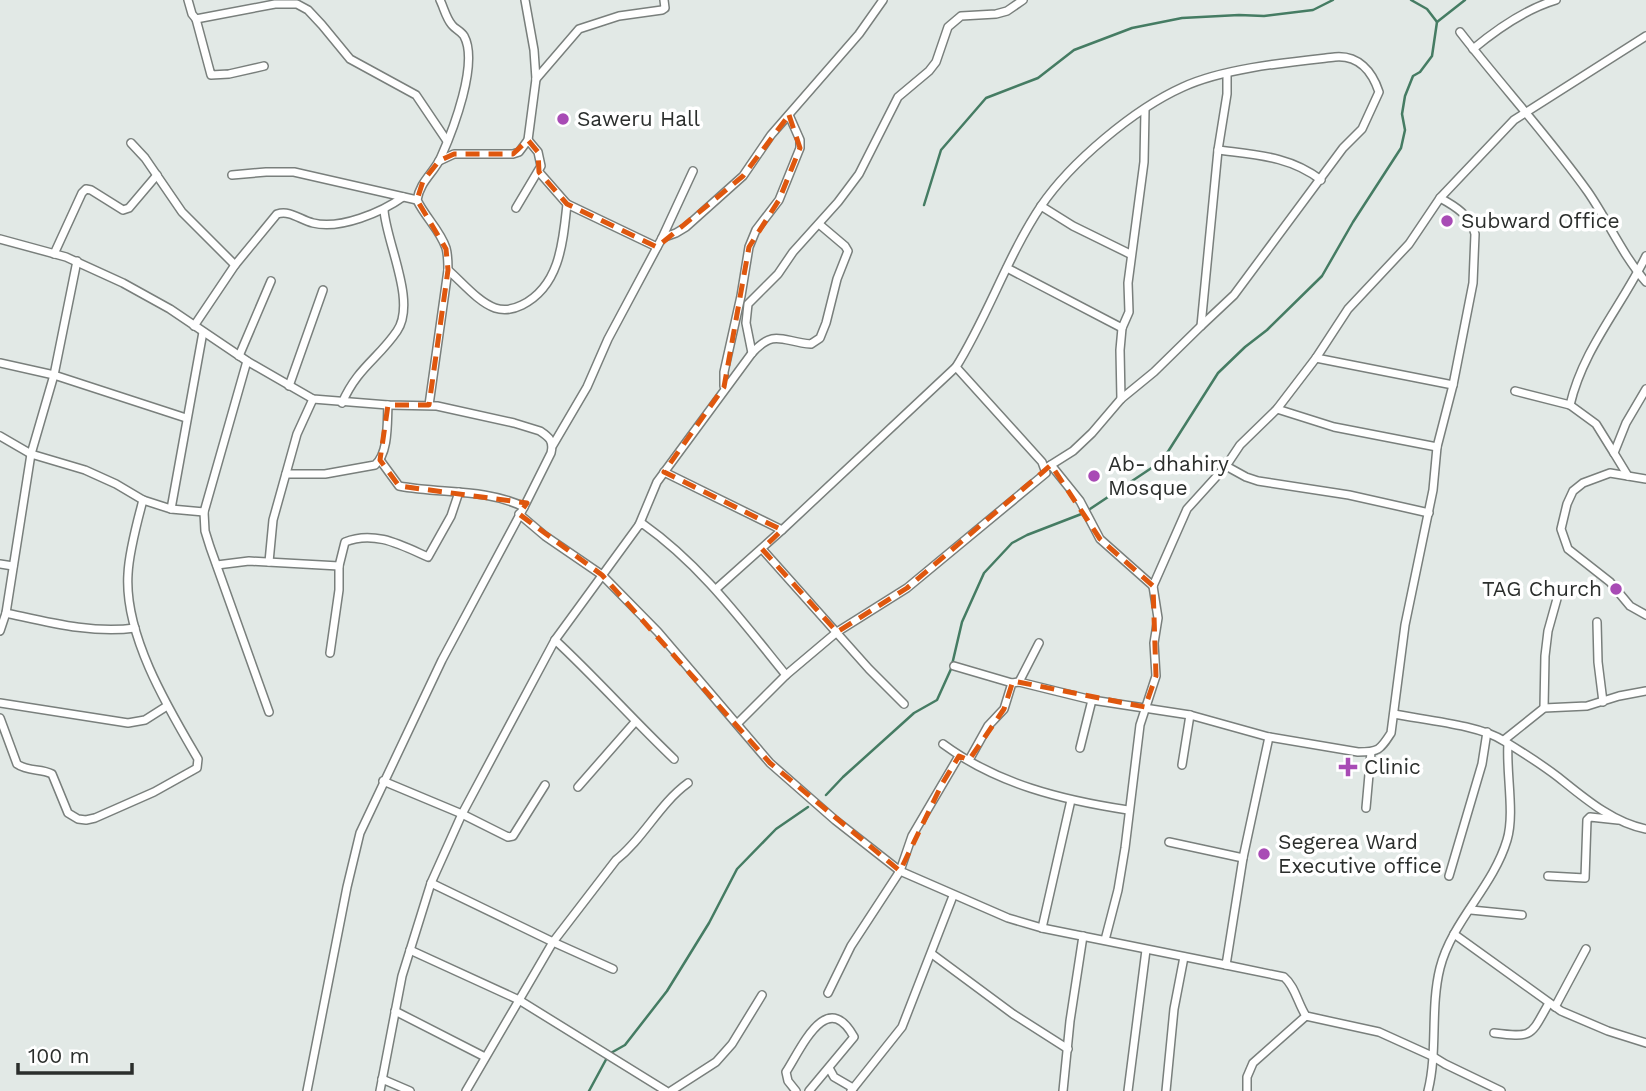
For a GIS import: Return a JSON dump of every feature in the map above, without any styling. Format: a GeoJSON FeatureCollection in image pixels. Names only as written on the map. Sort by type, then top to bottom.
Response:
{"type":"FeatureCollection","features":[{"type":"Feature","properties":{"kind":"street"},"geometry":{"type":"LineString","coordinates":[[188,0],[211,75],[264,66]]}},
{"type":"Feature","properties":{"kind":"street"},"geometry":{"type":"LineString","coordinates":[[429,405],[448,270],[446,249],[438,230],[417,200],[423,181],[439,161],[447,141],[467,80],[469,57],[463,34],[452,26],[440,0]]}},
{"type":"Feature","properties":{"kind":"street"},"geometry":{"type":"LineString","coordinates":[[439,161],[454,154],[513,155],[519,152],[528,139],[536,79],[525,0]]}},
{"type":"Feature","properties":{"kind":"street"},"geometry":{"type":"LineString","coordinates":[[536,79],[579,29],[619,16],[662,10],[665,8],[664,0]]}},
{"type":"Feature","properties":{"kind":"street"},"geometry":{"type":"LineString","coordinates":[[662,237],[686,227],[743,176],[771,135],[859,34],[883,0]]}},
{"type":"Feature","properties":{"kind":"street"},"geometry":{"type":"LineString","coordinates":[[752,353],[746,323],[748,304],[778,274],[793,252],[859,174],[898,97],[932,68],[938,59],[948,27],[961,16],[996,14],[1007,11],[1023,0]]}},
{"type":"Feature","properties":{"kind":"street"},"geometry":{"type":"LineString","coordinates":[[1473,49],[1508,23],[1556,0]]}},
{"type":"Feature","properties":{"kind":"street"},"geometry":{"type":"LineString","coordinates":[[196,19],[275,4],[297,4],[308,10],[322,24],[350,59],[416,95],[447,141]]}},
{"type":"Feature","properties":{"kind":"street"},"geometry":{"type":"LineString","coordinates":[[1460,32],[1588,193],[1646,282]]}},
{"type":"Feature","properties":{"kind":"street"},"geometry":{"type":"LineString","coordinates":[[1105,940],[1125,848],[1140,726],[1156,676],[1154,643],[1158,618],[1153,586],[1187,509],[1226,466],[1240,445],[1276,410],[1317,358],[1348,309],[1409,244],[1440,198],[1514,120],[1646,36]]}},
{"type":"Feature","properties":{"kind":"street"},"geometry":{"type":"LineString","coordinates":[[716,589],[956,367],[971,344],[1007,268],[1041,206],[1076,165],[1103,139],[1183,87],[1227,74],[1343,56],[1358,61],[1376,82],[1378,96],[1362,129],[1343,148],[1234,295],[1154,372],[1121,399],[1082,442],[1048,467],[1043,477],[907,588],[837,632],[786,675],[737,724]]}},
{"type":"Feature","properties":{"kind":"street"},"geometry":{"type":"LineString","coordinates":[[1201,326],[1227,74]]}},
{"type":"Feature","properties":{"kind":"street"},"geometry":{"type":"LineString","coordinates":[[1121,399],[1119,368],[1122,328],[1129,312],[1130,254],[1144,162],[1145,110]]}},
{"type":"Feature","properties":{"kind":"street"},"geometry":{"type":"LineString","coordinates":[[724,387],[724,372],[749,247],[756,230],[779,200],[800,148],[800,140],[789,115]]}},
{"type":"Feature","properties":{"kind":"street"},"geometry":{"type":"LineString","coordinates":[[516,208],[541,166],[538,152],[528,139]]}},
{"type":"Feature","properties":{"kind":"street"},"geometry":{"type":"LineString","coordinates":[[131,143],[182,212],[235,265]]}},
{"type":"Feature","properties":{"kind":"street"},"geometry":{"type":"LineString","coordinates":[[1218,150],[1282,159],[1309,170],[1321,180]]}},
{"type":"Feature","properties":{"kind":"street"},"geometry":{"type":"LineString","coordinates":[[307,1091],[356,849],[383,781],[442,660],[524,507],[552,445],[587,387],[608,339],[657,247],[693,171]]}},
{"type":"Feature","properties":{"kind":"street"},"geometry":{"type":"LineString","coordinates":[[232,175],[294,172],[417,200]]}},
{"type":"Feature","properties":{"kind":"street"},"geometry":{"type":"LineString","coordinates":[[539,172],[567,204],[657,247]]}},
{"type":"Feature","properties":{"kind":"street"},"geometry":{"type":"LineString","coordinates":[[54,254],[82,192],[91,190],[123,210],[129,208],[157,175]]}},
{"type":"Feature","properties":{"kind":"street"},"geometry":{"type":"LineString","coordinates":[[194,326],[235,265],[276,214],[286,212],[317,224],[346,221],[384,210],[403,197]]}},
{"type":"Feature","properties":{"kind":"street"},"geometry":{"type":"LineString","coordinates":[[954,666],[1091,700],[1189,715],[1269,737],[1358,752],[1371,752],[1381,748],[1391,733],[1405,625],[1429,513],[1437,447],[1453,385],[1473,283],[1473,226],[1461,212],[1440,198]]}},
{"type":"Feature","properties":{"kind":"street"},"geometry":{"type":"LineString","coordinates":[[448,270],[493,308],[503,310],[518,307],[531,300],[544,288],[555,270],[562,244],[567,204]]}},
{"type":"Feature","properties":{"kind":"street"},"geometry":{"type":"LineString","coordinates":[[1041,206],[1073,226],[1130,254]]}},
{"type":"Feature","properties":{"kind":"street"},"geometry":{"type":"LineString","coordinates":[[342,402],[351,383],[401,324],[403,299],[393,249],[385,225],[384,210]]}},
{"type":"Feature","properties":{"kind":"street"},"geometry":{"type":"LineString","coordinates":[[380,1091],[402,976],[431,883],[462,814],[555,640],[639,525],[657,482],[724,387],[752,353],[764,341],[773,338],[811,344],[820,338],[848,251],[819,223]]}},
{"type":"Feature","properties":{"kind":"street"},"geometry":{"type":"LineString","coordinates":[[0,239],[77,261],[123,283],[313,399],[458,409],[540,431],[549,437],[552,445]]}},
{"type":"Feature","properties":{"kind":"street"},"geometry":{"type":"LineString","coordinates":[[1570,405],[1581,369],[1599,333],[1646,256]]}},
{"type":"Feature","properties":{"kind":"street"},"geometry":{"type":"LineString","coordinates":[[0,631],[6,613],[31,454],[54,375],[77,261]]}},
{"type":"Feature","properties":{"kind":"street"},"geometry":{"type":"LineString","coordinates":[[1007,268],[1122,328]]}},
{"type":"Feature","properties":{"kind":"street"},"geometry":{"type":"LineString","coordinates":[[240,356],[271,281]]}},
{"type":"Feature","properties":{"kind":"street"},"geometry":{"type":"LineString","coordinates":[[289,386],[323,290]]}},
{"type":"Feature","properties":{"kind":"street"},"geometry":{"type":"LineString","coordinates":[[172,509],[203,332]]}},
{"type":"Feature","properties":{"kind":"street"},"geometry":{"type":"LineString","coordinates":[[1317,358],[1453,385]]}},
{"type":"Feature","properties":{"kind":"street"},"geometry":{"type":"LineString","coordinates":[[247,361],[204,512],[205,531],[270,712]]}},
{"type":"Feature","properties":{"kind":"street"},"geometry":{"type":"LineString","coordinates":[[0,363],[54,375],[186,418]]}},
{"type":"Feature","properties":{"kind":"street"},"geometry":{"type":"LineString","coordinates":[[956,367],[1080,501],[1100,539],[1153,586]]}},
{"type":"Feature","properties":{"kind":"street"},"geometry":{"type":"LineString","coordinates":[[1614,453],[1626,423],[1646,389]]}},
{"type":"Feature","properties":{"kind":"street"},"geometry":{"type":"LineString","coordinates":[[1516,391],[1570,405],[1596,424],[1629,476]]}},
{"type":"Feature","properties":{"kind":"street"},"geometry":{"type":"LineString","coordinates":[[269,562],[273,520],[302,419],[313,399]]}},
{"type":"Feature","properties":{"kind":"street"},"geometry":{"type":"LineString","coordinates":[[286,474],[309,475],[375,465],[380,460],[388,405]]}},
{"type":"Feature","properties":{"kind":"street"},"geometry":{"type":"LineString","coordinates":[[1276,410],[1334,427],[1437,447]]}},
{"type":"Feature","properties":{"kind":"street"},"geometry":{"type":"LineString","coordinates":[[0,436],[31,454],[94,474],[143,500],[172,509],[204,512]]}},
{"type":"Feature","properties":{"kind":"street"},"geometry":{"type":"LineString","coordinates":[[380,460],[398,486],[498,497],[524,507]]}},
{"type":"Feature","properties":{"kind":"street"},"geometry":{"type":"LineString","coordinates":[[1226,466],[1258,481],[1349,495],[1429,513]]}},
{"type":"Feature","properties":{"kind":"street"},"geometry":{"type":"LineString","coordinates":[[664,472],[782,530]]}},
{"type":"Feature","properties":{"kind":"street"},"geometry":{"type":"LineString","coordinates":[[1646,479],[1610,473],[1583,483],[1573,491],[1561,529],[1568,549],[1610,582],[1630,606],[1646,615]]}},
{"type":"Feature","properties":{"kind":"street"},"geometry":{"type":"LineString","coordinates":[[330,653],[339,590],[339,566],[345,542],[359,538],[385,539],[428,557],[451,516],[459,492]]}},
{"type":"Feature","properties":{"kind":"street"},"geometry":{"type":"LineString","coordinates":[[0,718],[17,764],[23,768],[50,773],[68,813],[78,819],[91,819],[154,792],[197,768],[198,759],[167,706],[135,628],[128,575],[143,500]]}},
{"type":"Feature","properties":{"kind":"street"},"geometry":{"type":"LineString","coordinates":[[519,514],[545,536],[602,575],[658,632],[770,763],[900,872],[1008,918],[1042,928],[1284,977],[1291,984],[1306,1016],[1379,1032],[1501,1091]]}},
{"type":"Feature","properties":{"kind":"street"},"geometry":{"type":"LineString","coordinates":[[639,525],[643,524],[671,545],[716,589],[786,675]]}},
{"type":"Feature","properties":{"kind":"street"},"geometry":{"type":"LineString","coordinates":[[762,549],[904,705]]}},
{"type":"Feature","properties":{"kind":"street"},"geometry":{"type":"LineString","coordinates":[[217,565],[269,562],[339,566]]}},
{"type":"Feature","properties":{"kind":"street"},"geometry":{"type":"LineString","coordinates":[[0,564],[13,566]]}},
{"type":"Feature","properties":{"kind":"street"},"geometry":{"type":"LineString","coordinates":[[1544,708],[1548,631],[1560,588]]}},
{"type":"Feature","properties":{"kind":"street"},"geometry":{"type":"LineString","coordinates":[[6,613],[107,631],[135,628]]}},
{"type":"Feature","properties":{"kind":"street"},"geometry":{"type":"LineString","coordinates":[[1597,622],[1598,662],[1604,702]]}},
{"type":"Feature","properties":{"kind":"street"},"geometry":{"type":"LineString","coordinates":[[555,640],[674,760]]}},
{"type":"Feature","properties":{"kind":"street"},"geometry":{"type":"LineString","coordinates":[[968,760],[989,726],[1004,709],[1039,643]]}},
{"type":"Feature","properties":{"kind":"street"},"geometry":{"type":"LineString","coordinates":[[1506,742],[1544,708],[1580,706],[1646,691]]}},
{"type":"Feature","properties":{"kind":"street"},"geometry":{"type":"LineString","coordinates":[[1080,748],[1091,700]]}},
{"type":"Feature","properties":{"kind":"street"},"geometry":{"type":"LineString","coordinates":[[0,703],[128,723],[145,720],[167,706]]}},
{"type":"Feature","properties":{"kind":"street"},"geometry":{"type":"LineString","coordinates":[[1394,714],[1487,732],[1546,768],[1577,793],[1620,820],[1646,829]]}},
{"type":"Feature","properties":{"kind":"street"},"geometry":{"type":"LineString","coordinates":[[1182,765],[1189,715]]}},
{"type":"Feature","properties":{"kind":"street"},"geometry":{"type":"LineString","coordinates":[[578,787],[635,722]]}},
{"type":"Feature","properties":{"kind":"street"},"geometry":{"type":"LineString","coordinates":[[1449,876],[1482,764],[1487,732]]}},
{"type":"Feature","properties":{"kind":"street"},"geometry":{"type":"LineString","coordinates":[[1226,965],[1243,858],[1269,737]]}},
{"type":"Feature","properties":{"kind":"street"},"geometry":{"type":"LineString","coordinates":[[1428,1091],[1434,1057],[1440,970],[1454,934],[1471,910],[1507,842],[1510,812],[1506,742]]}},
{"type":"Feature","properties":{"kind":"street"},"geometry":{"type":"LineString","coordinates":[[943,744],[959,756],[1011,782],[1071,800],[1128,810]]}},
{"type":"Feature","properties":{"kind":"street"},"geometry":{"type":"LineString","coordinates":[[1366,808],[1371,752]]}},
{"type":"Feature","properties":{"kind":"street"},"geometry":{"type":"LineString","coordinates":[[828,993],[851,946],[900,872],[912,836],[959,756]]}},
{"type":"Feature","properties":{"kind":"street"},"geometry":{"type":"LineString","coordinates":[[383,781],[511,837],[545,785]]}},
{"type":"Feature","properties":{"kind":"street"},"geometry":{"type":"LineString","coordinates":[[466,1091],[552,942],[558,938],[615,860],[629,850],[674,793],[688,783]]}},
{"type":"Feature","properties":{"kind":"street"},"geometry":{"type":"LineString","coordinates":[[1042,928],[1071,800]]}},
{"type":"Feature","properties":{"kind":"street"},"geometry":{"type":"LineString","coordinates":[[1548,876],[1585,878],[1587,820],[1590,817],[1620,820]]}},
{"type":"Feature","properties":{"kind":"street"},"geometry":{"type":"LineString","coordinates":[[1169,842],[1243,858]]}},
{"type":"Feature","properties":{"kind":"street"},"geometry":{"type":"LineString","coordinates":[[431,883],[613,969]]}},
{"type":"Feature","properties":{"kind":"street"},"geometry":{"type":"LineString","coordinates":[[830,1068],[834,1077],[852,1089],[902,1027],[953,896]]}},
{"type":"Feature","properties":{"kind":"street"},"geometry":{"type":"LineString","coordinates":[[1471,910],[1522,915]]}},
{"type":"Feature","properties":{"kind":"street"},"geometry":{"type":"LineString","coordinates":[[1454,934],[1552,1005],[1608,1031],[1646,1043]]}},
{"type":"Feature","properties":{"kind":"street"},"geometry":{"type":"LineString","coordinates":[[1063,1091],[1083,936]]}},
{"type":"Feature","properties":{"kind":"street"},"geometry":{"type":"LineString","coordinates":[[1494,1034],[1524,1036],[1532,1031],[1552,1005],[1586,949]]}},
{"type":"Feature","properties":{"kind":"street"},"geometry":{"type":"LineString","coordinates":[[410,950],[519,1000],[666,1091]]}},
{"type":"Feature","properties":{"kind":"street"},"geometry":{"type":"LineString","coordinates":[[1128,1091],[1146,950]]}},
{"type":"Feature","properties":{"kind":"street"},"geometry":{"type":"LineString","coordinates":[[932,954],[1004,1007],[1068,1049]]}},
{"type":"Feature","properties":{"kind":"street"},"geometry":{"type":"LineString","coordinates":[[1166,1091],[1174,1009],[1184,957]]}},
{"type":"Feature","properties":{"kind":"street"},"geometry":{"type":"LineString","coordinates":[[671,1091],[716,1062],[732,1044],[762,995]]}},
{"type":"Feature","properties":{"kind":"street"},"geometry":{"type":"LineString","coordinates":[[395,1011],[485,1057]]}},
{"type":"Feature","properties":{"kind":"street"},"geometry":{"type":"LineString","coordinates":[[1247,1091],[1247,1077],[1253,1063],[1306,1016]]}},
{"type":"Feature","properties":{"kind":"street"},"geometry":{"type":"LineString","coordinates":[[796,1091],[788,1081],[786,1072],[818,1023],[831,1017],[841,1020],[855,1037],[809,1091]]}},
{"type":"Feature","properties":{"kind":"street"},"geometry":{"type":"LineString","coordinates":[[382,1079],[410,1091]]}},
{"type":"Feature","properties":{"kind":"highlighted area"},"geometry":{"type":"Polygon","coordinates":[[[789,115],[800,148],[779,200],[749,247],[724,387],[664,472],[782,530],[762,549],[837,632],[907,588],[1051,465],[1100,539],[1153,586],[1156,676],[1145,707],[1013,681],[1004,709],[969,760],[959,756],[942,784],[900,871],[770,763],[602,575],[519,514],[527,503],[399,486],[380,460],[388,405],[429,405],[448,270],[446,249],[417,200],[423,181],[439,161],[454,154],[513,154],[528,140],[538,152],[539,172],[567,204],[657,247],[743,176],[789,115]]]}},
{"type":"Feature","properties":{"kind":"waterway"},"geometry":{"type":"LineString","coordinates":[[924,205],[941,150],[986,98],[1038,78],[1074,50],[1132,28],[1182,18],[1264,16],[1313,10],[1333,0]]}},
{"type":"Feature","properties":{"kind":"waterway"},"geometry":{"type":"LineString","coordinates":[[1411,0],[1427,9],[1437,22]]}},
{"type":"Feature","properties":{"kind":"waterway"},"geometry":{"type":"LineString","coordinates":[[826,795],[914,713],[937,700],[951,669],[962,622],[984,573],[1012,543],[1084,513],[1162,461],[1218,373],[1322,276],[1401,148],[1405,130],[1402,114],[1405,96],[1413,76],[1420,72],[1432,56],[1437,22],[1465,0]]}},
{"type":"Feature","properties":{"kind":"waterway"},"geometry":{"type":"LineString","coordinates":[[589,1091],[609,1054],[625,1045],[667,991],[709,923],[737,869],[776,829],[808,807]]}},
{"type":"Feature","properties":{"kind":"place","name":"Saweru Hall"},"geometry":{"type":"Point","coordinates":[563,119]}},
{"type":"Feature","properties":{"kind":"place","name":"Subward Office"},"geometry":{"type":"Point","coordinates":[1447,221]}},
{"type":"Feature","properties":{"kind":"place","name":"Ab- dhahiry Mosque"},"geometry":{"type":"Point","coordinates":[1094,476]}},
{"type":"Feature","properties":{"kind":"place","name":"TAG Church"},"geometry":{"type":"Point","coordinates":[1616,589]}},
{"type":"Feature","properties":{"kind":"place","name":"Clinic"},"geometry":{"type":"Point","coordinates":[1348,767]}},
{"type":"Feature","properties":{"kind":"place","name":"Segerea Ward Executive office"},"geometry":{"type":"Point","coordinates":[1264,854]}}]}
